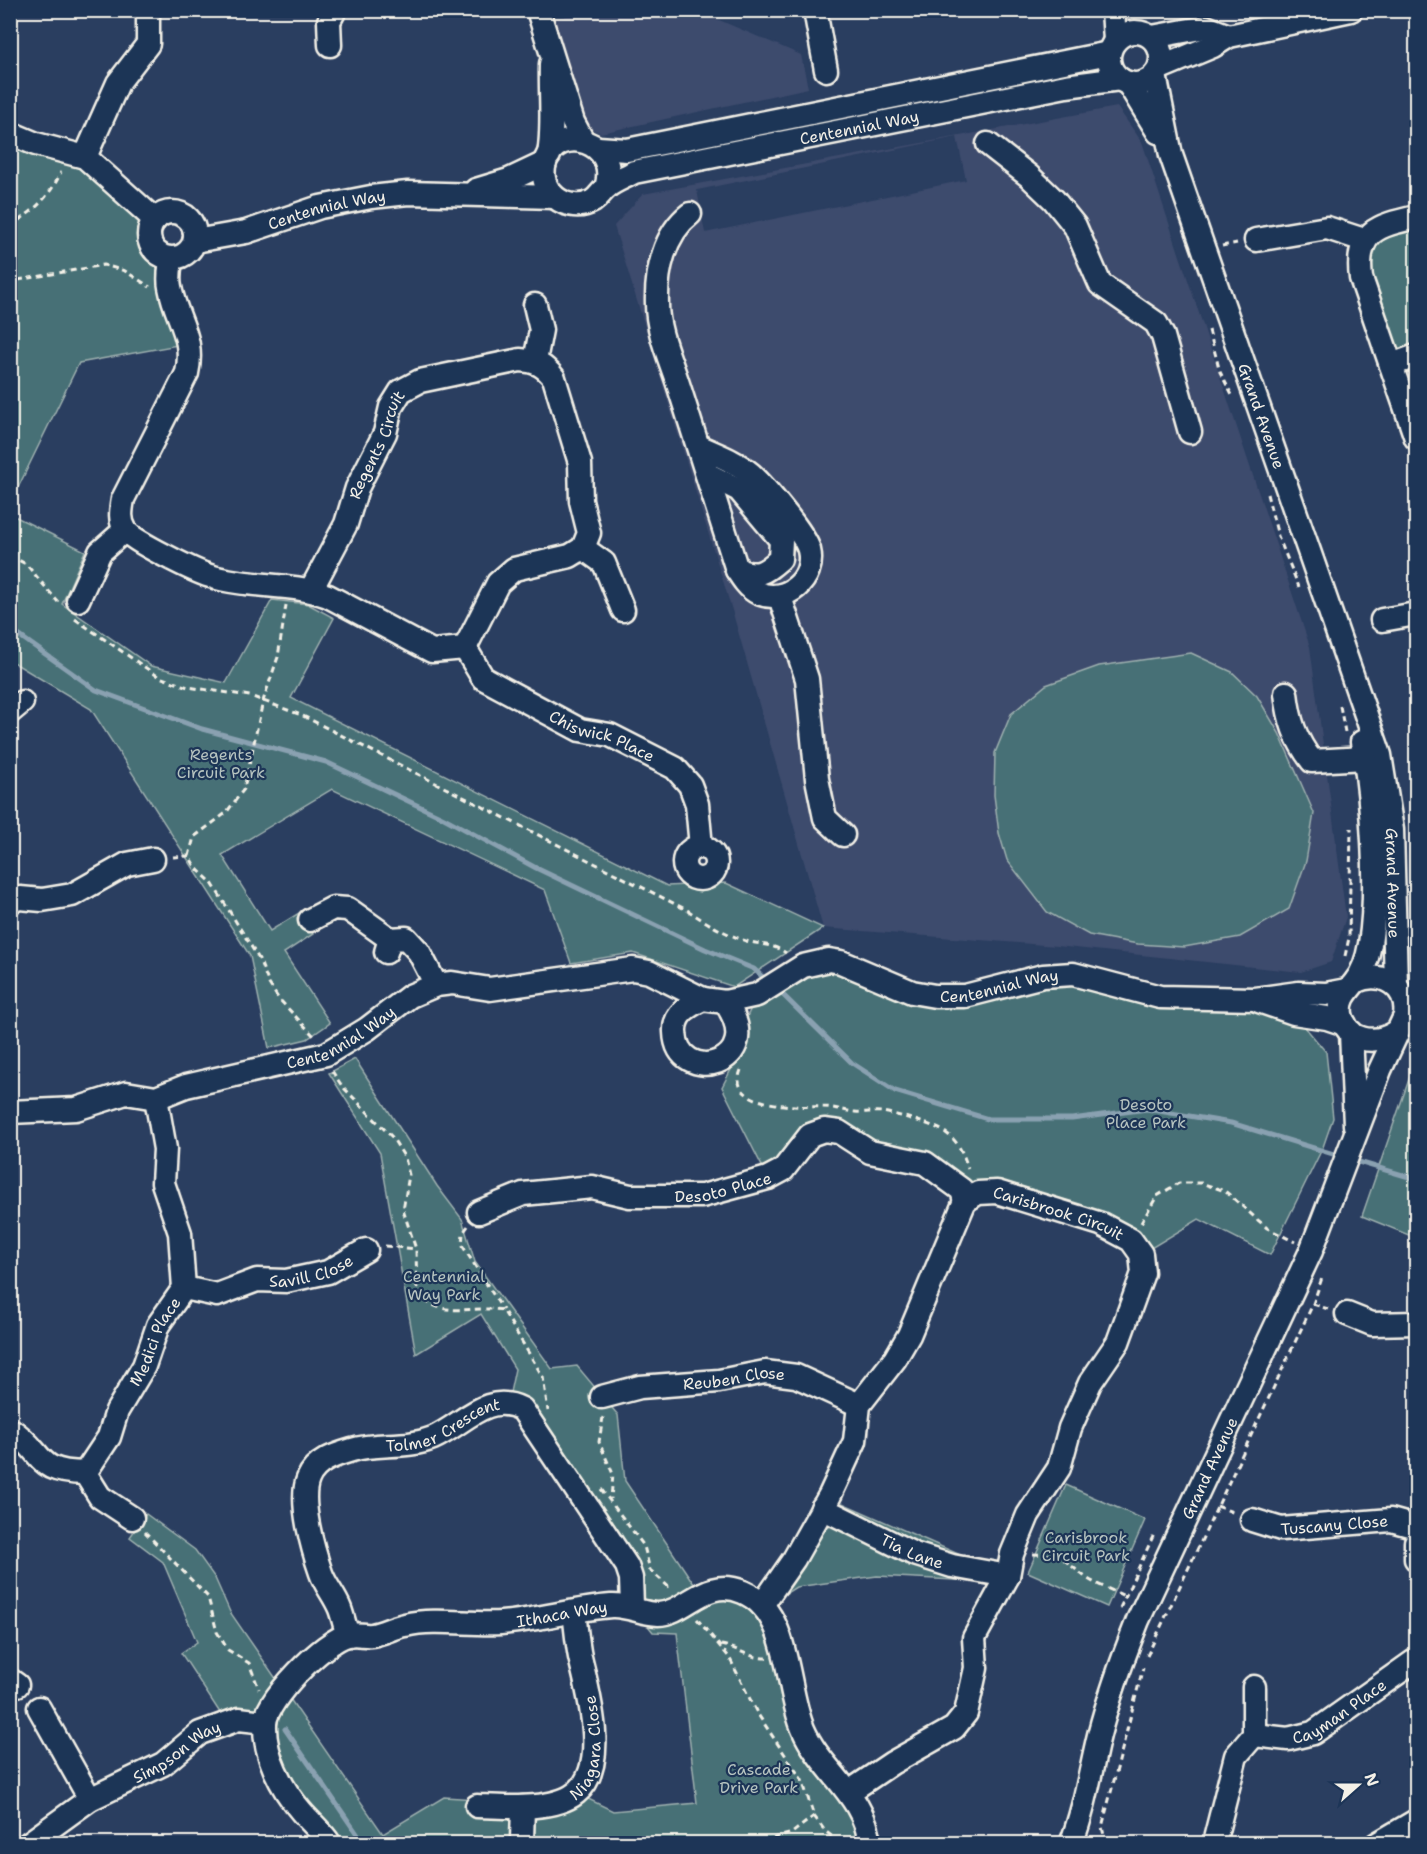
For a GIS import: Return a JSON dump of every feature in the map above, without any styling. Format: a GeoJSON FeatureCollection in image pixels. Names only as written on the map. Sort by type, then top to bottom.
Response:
{"type":"FeatureCollection","features":[{"type":"Feature","properties":{"kind":"street"},"geometry":{"type":"LineString","coordinates":[[77,154],[118,83],[148,44],[148,10]]}},
{"type":"Feature","properties":{"kind":"street"},"geometry":{"type":"LineString","coordinates":[[330,45],[329,21],[335,10]]}},
{"type":"Feature","properties":{"kind":"street"},"geometry":{"type":"LineString","coordinates":[[538,10],[552,60],[566,93],[573,122],[608,167],[606,188]]}},
{"type":"Feature","properties":{"kind":"street"},"geometry":{"type":"LineString","coordinates":[[815,10],[826,70]]}},
{"type":"Feature","properties":{"kind":"street","name":"Grand Avenue"},"geometry":{"type":"LineString","coordinates":[[1113,10],[1113,72],[1124,81],[1171,155]]}},
{"type":"Feature","properties":{"kind":"street","name":"Grand Avenue"},"geometry":{"type":"LineString","coordinates":[[1071,1844],[1085,1804],[1100,1734],[1120,1664],[1138,1620],[1311,1251],[1355,1139],[1404,1027],[1406,1008],[1392,830],[1380,755],[1171,155],[1157,72],[1161,51],[1130,10]]}},
{"type":"Feature","properties":{"kind":"street"},"geometry":{"type":"LineString","coordinates":[[1124,81],[1138,84],[1229,36],[1350,10]]}},
{"type":"Feature","properties":{"kind":"street"},"geometry":{"type":"LineString","coordinates":[[1112,47],[1128,32],[1148,35],[1206,27],[1229,36]]}},
{"type":"Feature","properties":{"kind":"street","name":"Centennial Way"},"geometry":{"type":"LineString","coordinates":[[463,194],[509,180],[547,159],[558,145],[570,140],[627,150],[1112,47]]}},
{"type":"Feature","properties":{"kind":"street"},"geometry":{"type":"LineString","coordinates":[[552,60],[549,99],[553,129],[544,181],[554,197]]}},
{"type":"Feature","properties":{"kind":"street","name":"Centennial Way"},"geometry":{"type":"LineString","coordinates":[[171,259],[186,254],[195,241],[246,232],[320,207],[371,197],[408,193],[554,197],[562,202],[582,205],[592,202],[606,188],[634,172],[1066,86],[1124,81]]}},
{"type":"Feature","properties":{"kind":"street"},"geometry":{"type":"LineString","coordinates":[[10,133],[36,144],[77,154],[154,220]]}},
{"type":"Feature","properties":{"kind":"street"},"geometry":{"type":"LineString","coordinates":[[988,144],[1029,176],[1075,226],[1100,284],[1156,323],[1162,336],[1190,432]]}},
{"type":"Feature","properties":{"kind":"street"},"geometry":{"type":"LineString","coordinates":[[195,241],[194,226],[183,214],[168,212],[154,220],[149,233],[150,241],[157,253],[171,259],[170,286],[189,343],[191,356],[187,373],[123,499],[120,516],[126,531],[136,541],[210,576],[311,590],[328,596],[432,651],[465,648],[498,583],[514,569],[570,556],[583,548],[589,533],[581,501],[580,463],[554,378],[546,368],[535,361],[542,330],[535,305]]}},
{"type":"Feature","properties":{"kind":"street"},"geometry":{"type":"LineString","coordinates":[[690,213],[677,223],[664,250],[657,304],[661,328],[706,474],[737,570],[744,582],[758,593],[780,597],[796,589],[807,575],[810,552],[804,538],[750,474],[734,462],[698,446]]}},
{"type":"Feature","properties":{"kind":"street"},"geometry":{"type":"LineString","coordinates":[[1416,217],[1384,225],[1364,240],[1359,256],[1361,278],[1416,438]]}},
{"type":"Feature","properties":{"kind":"street"},"geometry":{"type":"LineString","coordinates":[[1256,240],[1327,228],[1364,240]]}},
{"type":"Feature","properties":{"kind":"street"},"geometry":{"type":"LineString","coordinates":[[1391,364],[1416,356]]}},
{"type":"Feature","properties":{"kind":"street","name":"Regents Circuit"},"geometry":{"type":"LineString","coordinates":[[311,590],[346,524],[357,488],[385,433],[391,407],[401,391],[420,381],[520,360],[535,361]]}},
{"type":"Feature","properties":{"kind":"street"},"geometry":{"type":"LineString","coordinates":[[706,474],[739,490],[781,540],[780,559],[766,571],[753,575],[737,570]]}},
{"type":"Feature","properties":{"kind":"street"},"geometry":{"type":"LineString","coordinates":[[69,607],[100,552],[126,531]]}},
{"type":"Feature","properties":{"kind":"street"},"geometry":{"type":"LineString","coordinates":[[583,548],[604,563],[623,610]]}},
{"type":"Feature","properties":{"kind":"street"},"geometry":{"type":"LineString","coordinates":[[780,597],[807,679],[817,779],[825,818],[843,836]]}},
{"type":"Feature","properties":{"kind":"street"},"geometry":{"type":"LineString","coordinates":[[1382,620],[1416,614]]}},
{"type":"Feature","properties":{"kind":"street","name":"Chiswick Place"},"geometry":{"type":"LineString","coordinates":[[465,648],[483,678],[580,729],[610,735],[675,768],[690,785],[697,804],[701,847]]}},
{"type":"Feature","properties":{"kind":"street","name":"Grand Avenue"},"geometry":{"type":"LineString","coordinates":[[1352,678],[1356,759],[1371,819],[1373,888],[1370,943],[1365,962],[1349,979],[1341,1007],[1348,1028],[1355,1139]]}},
{"type":"Feature","properties":{"kind":"street"},"geometry":{"type":"LineString","coordinates":[[1286,693],[1289,720],[1298,743],[1312,761],[1356,759]]}},
{"type":"Feature","properties":{"kind":"street"},"geometry":{"type":"LineString","coordinates":[[10,901],[20,898],[42,900],[72,895],[127,864],[153,859]]}},
{"type":"Feature","properties":{"kind":"street"},"geometry":{"type":"LineString","coordinates":[[310,920],[333,908],[348,909],[388,945],[406,938],[419,952],[436,985]]}},
{"type":"Feature","properties":{"kind":"street","name":"Centennial Way"},"geometry":{"type":"LineString","coordinates":[[156,1098],[186,1086],[326,1054],[367,1029],[410,996],[436,985],[452,983],[490,989],[633,969],[649,972],[702,999],[725,1002],[761,992],[787,966],[829,960],[841,962],[912,992],[965,996],[1043,976],[1073,974],[1161,996],[1255,999],[1298,993],[1326,994],[1349,979]]}},
{"type":"Feature","properties":{"kind":"street"},"geometry":{"type":"LineString","coordinates":[[1349,979],[1377,976],[1404,991]]}},
{"type":"Feature","properties":{"kind":"street"},"geometry":{"type":"LineString","coordinates":[[665,982],[673,1007],[675,1043],[683,1056],[700,1065],[720,1062],[735,1050],[740,1032],[761,992]]}},
{"type":"Feature","properties":{"kind":"street"},"geometry":{"type":"LineString","coordinates":[[674,1024],[685,1007],[702,999]]}},
{"type":"Feature","properties":{"kind":"street","name":"Centennial Way"},"geometry":{"type":"LineString","coordinates":[[1255,999],[1294,1013],[1327,1018],[1348,1028]]}},
{"type":"Feature","properties":{"kind":"street"},"geometry":{"type":"LineString","coordinates":[[725,1002],[735,1015],[740,1032]]}},
{"type":"Feature","properties":{"kind":"street"},"geometry":{"type":"LineString","coordinates":[[1348,1028],[1361,1039],[1373,1041],[1404,1027]]}},
{"type":"Feature","properties":{"kind":"street"},"geometry":{"type":"LineString","coordinates":[[10,1112],[76,1109],[126,1093],[156,1098]]}},
{"type":"Feature","properties":{"kind":"street","name":"Medici Place"},"geometry":{"type":"LineString","coordinates":[[86,1473],[109,1437],[117,1411],[144,1366],[158,1325],[184,1288],[180,1233],[163,1183],[165,1149],[156,1098]]}},
{"type":"Feature","properties":{"kind":"street","name":"Desoto Place"},"geometry":{"type":"LineString","coordinates":[[479,1212],[523,1194],[592,1187],[630,1196],[702,1196],[768,1178],[783,1170],[810,1135],[824,1130],[839,1132],[870,1152],[925,1163],[972,1197]]}},
{"type":"Feature","properties":{"kind":"street","name":"Carisbrook Circuit"},"geometry":{"type":"LineString","coordinates":[[849,1792],[892,1762],[954,1728],[966,1713],[976,1668],[974,1638],[1010,1565],[1028,1515],[1059,1468],[1070,1428],[1090,1383],[1118,1342],[1143,1273],[1141,1254],[1131,1240],[1101,1224],[998,1192],[972,1197]]}},
{"type":"Feature","properties":{"kind":"street"},"geometry":{"type":"LineString","coordinates":[[762,1605],[794,1559],[822,1508],[855,1441],[859,1405],[895,1359],[909,1335],[972,1197]]}},
{"type":"Feature","properties":{"kind":"street","name":"Savill Close"},"geometry":{"type":"LineString","coordinates":[[184,1288],[217,1295],[257,1280],[286,1281],[328,1272],[366,1250]]}},
{"type":"Feature","properties":{"kind":"street"},"geometry":{"type":"LineString","coordinates":[[1347,1314],[1372,1324],[1416,1323]]}},
{"type":"Feature","properties":{"kind":"street","name":"Reuben Close"},"geometry":{"type":"LineString","coordinates":[[602,1397],[640,1387],[719,1381],[765,1372],[796,1377],[859,1405]]}},
{"type":"Feature","properties":{"kind":"street","name":"Tolmer Crescent"},"geometry":{"type":"LineString","coordinates":[[348,1635],[340,1609],[321,1573],[304,1501],[308,1478],[324,1460],[360,1448],[401,1446],[430,1439],[490,1404],[508,1402],[522,1409],[627,1566],[631,1578],[633,1606]]}},
{"type":"Feature","properties":{"kind":"street"},"geometry":{"type":"LineString","coordinates":[[10,1430],[22,1437],[46,1466],[60,1472],[86,1473],[100,1497],[132,1518]]}},
{"type":"Feature","properties":{"kind":"street","name":"Tia Lane"},"geometry":{"type":"LineString","coordinates":[[822,1508],[914,1554],[952,1566],[1010,1565]]}},
{"type":"Feature","properties":{"kind":"street","name":"Tuscany Close"},"geometry":{"type":"LineString","coordinates":[[1252,1520],[1281,1529],[1390,1520],[1416,1527]]}},
{"type":"Feature","properties":{"kind":"street"},"geometry":{"type":"LineString","coordinates":[[1416,1542],[1416,1559]]}},
{"type":"Feature","properties":{"kind":"street","name":"Ithaca Way"},"geometry":{"type":"LineString","coordinates":[[265,1722],[268,1707],[283,1689],[330,1644],[348,1635],[374,1635],[405,1624],[501,1623],[612,1606],[633,1606],[654,1614],[668,1613],[700,1593],[722,1588],[743,1592],[762,1605],[777,1624],[795,1708],[803,1731],[862,1810],[870,1844]]}},
{"type":"Feature","properties":{"kind":"street","name":"Niagara Close"},"geometry":{"type":"LineString","coordinates":[[477,1806],[523,1807],[550,1803],[576,1793],[588,1775],[594,1744],[591,1702],[573,1612]]}},
{"type":"Feature","properties":{"kind":"street","name":"Cayman Place"},"geometry":{"type":"LineString","coordinates":[[1254,1735],[1288,1739],[1313,1732],[1416,1660]]}},
{"type":"Feature","properties":{"kind":"street"},"geometry":{"type":"LineString","coordinates":[[1215,1839],[1236,1756],[1254,1735],[1254,1687]]}},
{"type":"Feature","properties":{"kind":"street"},"geometry":{"type":"LineString","coordinates":[[39,1708],[90,1799]]}},
{"type":"Feature","properties":{"kind":"street","name":"Simpson Way"},"geometry":{"type":"LineString","coordinates":[[28,1844],[90,1799],[163,1764],[200,1733],[232,1720],[249,1719],[265,1722]]}},
{"type":"Feature","properties":{"kind":"street"},"geometry":{"type":"LineString","coordinates":[[265,1722],[272,1762],[284,1788],[330,1844]]}},
{"type":"Feature","properties":{"kind":"street","name":"Grand Avenue"},"geometry":{"type":"LineString","coordinates":[[1085,1804],[1089,1844]]}},
{"type":"Feature","properties":{"kind":"street"},"geometry":{"type":"LineString","coordinates":[[522,1840],[523,1807]]}},
{"type":"Feature","properties":{"kind":"street"},"geometry":{"type":"LineString","coordinates":[[1377,1844],[1416,1821]]}},
{"type":"Feature","properties":{"kind":"path"},"geometry":{"type":"LineString","coordinates":[[10,226],[36,210],[49,196],[77,154]]}},
{"type":"Feature","properties":{"kind":"path"},"geometry":{"type":"LineString","coordinates":[[1203,249],[1256,240]]}},
{"type":"Feature","properties":{"kind":"path"},"geometry":{"type":"LineString","coordinates":[[18,280],[104,265],[125,271],[148,287],[170,286]]}},
{"type":"Feature","properties":{"kind":"path"},"geometry":{"type":"LineString","coordinates":[[10,270],[18,280]]}},
{"type":"Feature","properties":{"kind":"path"},"geometry":{"type":"LineString","coordinates":[[10,301],[18,280]]}},
{"type":"Feature","properties":{"kind":"path"},"geometry":{"type":"LineString","coordinates":[[1207,322],[1220,372],[1236,406]]}},
{"type":"Feature","properties":{"kind":"path"},"geometry":{"type":"LineString","coordinates":[[1265,488],[1278,536],[1303,596]]}},
{"type":"Feature","properties":{"kind":"path"},"geometry":{"type":"LineString","coordinates":[[10,556],[26,564],[69,607],[159,677],[188,687],[250,696],[312,721],[687,910],[708,924],[745,940],[776,946],[789,956],[787,966]]}},
{"type":"Feature","properties":{"kind":"path"},"geometry":{"type":"LineString","coordinates":[[288,587],[278,657],[263,701],[244,789],[226,813],[194,837],[189,856],[196,868],[212,883],[259,959],[268,984],[278,998],[314,1036],[342,1086],[392,1137],[405,1158],[409,1175],[403,1210],[416,1249],[417,1293],[425,1303],[436,1309],[503,1310]]}},
{"type":"Feature","properties":{"kind":"path"},"geometry":{"type":"LineString","coordinates":[[1340,705],[1356,759]]}},
{"type":"Feature","properties":{"kind":"path"},"geometry":{"type":"LineString","coordinates":[[1349,979],[1351,824]]}},
{"type":"Feature","properties":{"kind":"path"},"geometry":{"type":"LineString","coordinates":[[744,1065],[739,1075],[742,1089],[751,1097],[762,1101],[855,1112],[884,1112],[943,1131],[958,1144],[972,1197]]}},
{"type":"Feature","properties":{"kind":"path"},"geometry":{"type":"LineString","coordinates":[[1131,1240],[1157,1196],[1179,1183],[1201,1183],[1225,1191],[1267,1228],[1296,1243]]}},
{"type":"Feature","properties":{"kind":"path"},"geometry":{"type":"LineString","coordinates":[[479,1212],[463,1233],[462,1245],[543,1377],[549,1419]]}},
{"type":"Feature","properties":{"kind":"path"},"geometry":{"type":"LineString","coordinates":[[366,1250],[381,1246],[416,1249]]}},
{"type":"Feature","properties":{"kind":"path"},"geometry":{"type":"LineString","coordinates":[[1106,1844],[1102,1827],[1144,1663],[1313,1304],[1324,1271]]}},
{"type":"Feature","properties":{"kind":"path"},"geometry":{"type":"LineString","coordinates":[[602,1397],[603,1422],[599,1442],[613,1474],[611,1498]]}},
{"type":"Feature","properties":{"kind":"path"},"geometry":{"type":"LineString","coordinates":[[599,1487],[611,1498],[644,1546],[650,1570],[721,1645],[757,1713],[802,1780],[814,1816],[825,1831],[843,1844]]}},
{"type":"Feature","properties":{"kind":"path"},"geometry":{"type":"LineString","coordinates":[[132,1518],[208,1597],[217,1632],[228,1650],[249,1663],[260,1687],[256,1704],[265,1722]]}},
{"type":"Feature","properties":{"kind":"path"},"geometry":{"type":"LineString","coordinates":[[1010,1565],[1056,1555],[1067,1560],[1089,1580],[1124,1596]]}},
{"type":"Feature","properties":{"kind":"path"},"geometry":{"type":"LineString","coordinates":[[721,1645],[732,1646],[751,1658],[783,1655]]}},
{"type":"Feature","properties":{"kind":"path"},"geometry":{"type":"LineString","coordinates":[[753,1844],[792,1833],[814,1816]]}},
{"type":"Feature","properties":{"kind":"shaded area"},"geometry":{"type":"Polygon","coordinates":[[[583,11],[698,11],[801,55],[808,88],[601,133],[585,127],[553,20],[583,11]]]}},
{"type":"Feature","properties":{"kind":"shaded area"},"geometry":{"type":"Polygon","coordinates":[[[1117,107],[1142,142],[1310,647],[1346,917],[1331,962],[1301,972],[1057,946],[823,928],[732,610],[614,226],[643,194],[1117,107]],[[957,137],[697,190],[705,233],[966,180],[957,137]]]}},
{"type":"Feature","properties":{"kind":"green space"},"geometry":{"type":"Polygon","coordinates":[[[11,133],[69,152],[155,220],[150,238],[160,254],[171,259],[189,343],[79,363],[11,502],[11,133]]]}},
{"type":"Feature","properties":{"kind":"green space"},"geometry":{"type":"Polygon","coordinates":[[[1416,217],[1416,356],[1391,365],[1364,240],[1416,217]]]}},
{"type":"Feature","properties":{"kind":"green space","name":"Regents Circuit Park"},"geometry":{"type":"Polygon","coordinates":[[[10,514],[85,551],[62,604],[151,666],[226,683],[272,600],[308,604],[334,618],[291,698],[667,886],[726,883],[823,928],[734,987],[633,953],[571,963],[545,890],[332,789],[222,855],[270,931],[299,913],[313,934],[284,953],[330,1023],[307,1039],[269,1048],[250,956],[91,709],[11,661],[10,514]]]}},
{"type":"Feature","properties":{"kind":"green space"},"geometry":{"type":"Polygon","coordinates":[[[1191,653],[1232,672],[1257,696],[1279,733],[1314,813],[1306,861],[1289,909],[1240,937],[1184,947],[1138,944],[1089,935],[1047,912],[1007,860],[999,833],[994,795],[995,753],[1011,714],[1046,685],[1099,666],[1191,653]]]}},
{"type":"Feature","properties":{"kind":"green space","name":"Desoto Place Park"},"geometry":{"type":"Polygon","coordinates":[[[815,962],[912,992],[1043,976],[1255,999],[1305,1027],[1326,1052],[1333,1118],[1323,1147],[1270,1255],[1199,1219],[1141,1254],[1131,1240],[962,1190],[824,1130],[768,1178],[722,1087],[739,1054],[740,1032],[757,995],[815,962]]]}},
{"type":"Feature","properties":{"kind":"green space","name":"Cascade Drive Park"},"geometry":{"type":"Polygon","coordinates":[[[355,1059],[437,1186],[462,1219],[475,1262],[552,1369],[577,1366],[618,1415],[625,1481],[700,1593],[762,1605],[795,1708],[870,1843],[330,1843],[300,1810],[265,1722],[226,1722],[181,1653],[197,1642],[163,1562],[130,1537],[146,1514],[195,1550],[215,1578],[230,1612],[383,1834],[444,1797],[477,1799],[576,1793],[613,1811],[697,1803],[677,1633],[653,1632],[632,1606],[631,1578],[508,1402],[515,1369],[481,1314],[416,1354],[380,1153],[329,1073],[355,1059]]]}},
{"type":"Feature","properties":{"kind":"green space"},"geometry":{"type":"Polygon","coordinates":[[[1416,1059],[1416,1238],[1362,1216],[1416,1059]]]}},
{"type":"Feature","properties":{"kind":"green space","name":"Carisbrook Circuit Park"},"geometry":{"type":"Polygon","coordinates":[[[1066,1485],[1145,1520],[1107,1607],[1028,1572],[1066,1485]]]}},
{"type":"Feature","properties":{"kind":"green space"},"geometry":{"type":"Polygon","coordinates":[[[833,1499],[1008,1576],[974,1581],[877,1576],[796,1587],[767,1605],[833,1499]]]}},
{"type":"Feature","properties":{"kind":"waterway"},"geometry":{"type":"LineString","coordinates":[[10,629],[96,690],[202,729],[326,762],[444,818],[536,868],[705,949],[754,969],[768,982]]}},
{"type":"Feature","properties":{"kind":"waterway"},"geometry":{"type":"LineString","coordinates":[[778,990],[852,1063],[895,1091],[988,1119],[1072,1119],[1147,1109],[1231,1123],[1340,1156]]}},
{"type":"Feature","properties":{"kind":"waterway"},"geometry":{"type":"LineString","coordinates":[[1352,1160],[1416,1179]]}},
{"type":"Feature","properties":{"kind":"waterway"},"geometry":{"type":"LineString","coordinates":[[285,1729],[364,1844]]}},
{"type":"Feature","properties":{"kind":"park label","name":"Centennial Way Park"},"geometry":{"type":"Point","coordinates":[444,1285]}}]}
